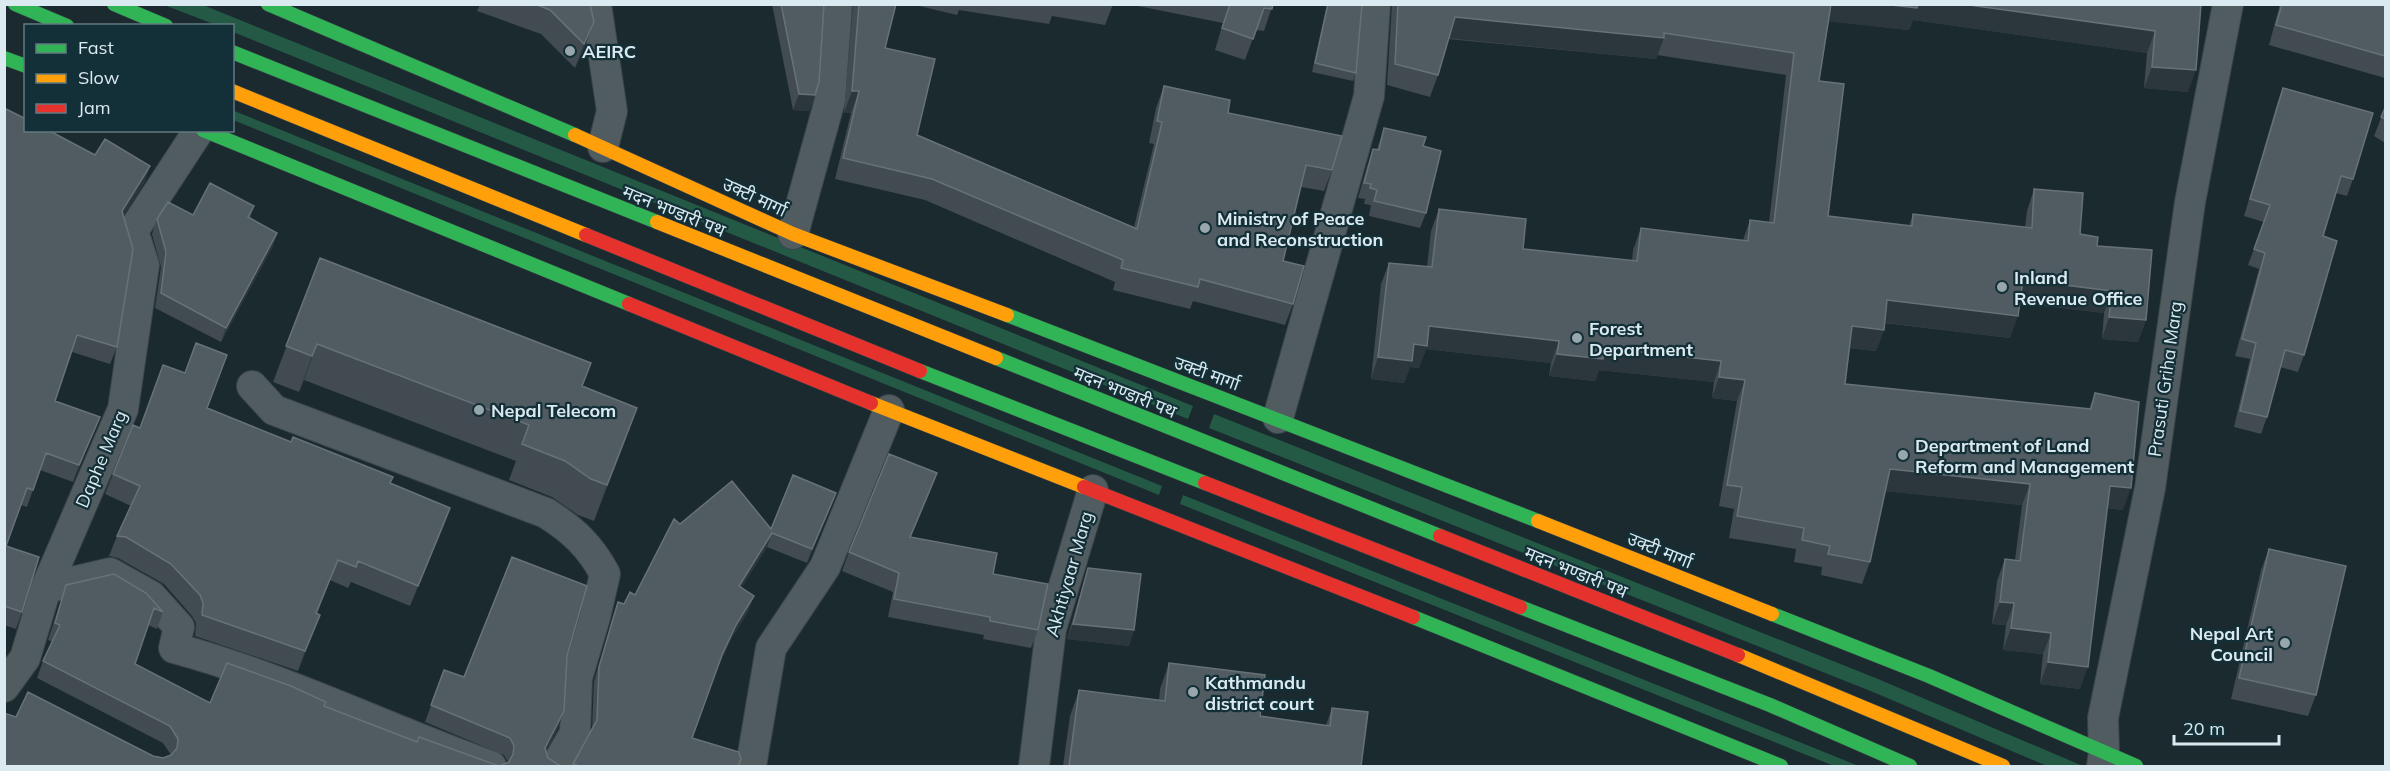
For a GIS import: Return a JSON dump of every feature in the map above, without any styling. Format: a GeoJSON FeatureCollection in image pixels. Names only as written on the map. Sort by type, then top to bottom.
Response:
{"type":"FeatureCollection","features":[{"type":"Feature","properties":{"kind":"main road"},"geometry":{"type":"LineString","coordinates":[[15,4],[62,24]]}},
{"type":"Feature","properties":{"kind":"main road"},"geometry":{"type":"LineString","coordinates":[[114,4],[161,24]]}},
{"type":"Feature","properties":{"kind":"main road","name":"उक्टी मार्गा"},"geometry":{"type":"LineString","coordinates":[[268,4],[603,147],[793,234],[1278,418],[1918,672],[2103,760],[2136,766]]}},
{"type":"Feature","properties":{"kind":"main road","name":"मदन भण्डारी पथ"},"geometry":{"type":"LineString","coordinates":[[234,53],[1839,696],[2003,766]]}},
{"type":"Feature","properties":{"kind":"main road"},"geometry":{"type":"LineString","coordinates":[[4,58],[24,65]]}},
{"type":"Feature","properties":{"kind":"main road"},"geometry":{"type":"LineString","coordinates":[[234,92],[892,360],[1770,705],[1911,766]]}},
{"type":"Feature","properties":{"kind":"main road"},"geometry":{"type":"LineString","coordinates":[[206,132],[889,410],[1690,727],[1781,766]]}},
{"type":"Feature","properties":{"kind":"street"},"geometry":{"type":"LineString","coordinates":[[596,4],[612,111],[603,147]]}},
{"type":"Feature","properties":{"kind":"street"},"geometry":{"type":"LineString","coordinates":[[793,234],[830,100],[837,4]]}},
{"type":"Feature","properties":{"kind":"street"},"geometry":{"type":"LineString","coordinates":[[1278,418],[1369,96],[1374,4]]}},
{"type":"Feature","properties":{"kind":"street","name":"Prasuti Griha Marg"},"geometry":{"type":"LineString","coordinates":[[2103,760],[2103,718],[2150,488],[2190,202],[2228,4]]}},
{"type":"Feature","properties":{"kind":"street","name":"Daphe Marg"},"geometry":{"type":"LineString","coordinates":[[14,687],[46,588],[123,409],[144,265],[133,231],[200,132]]}},
{"type":"Feature","properties":{"kind":"street"},"geometry":{"type":"LineString","coordinates":[[252,386],[274,410],[546,513],[572,530],[592,551],[605,574],[577,678],[575,733],[556,766]]}},
{"type":"Feature","properties":{"kind":"street"},"geometry":{"type":"LineString","coordinates":[[752,766],[771,648],[825,567],[889,410]]}},
{"type":"Feature","properties":{"kind":"street","name":"Akhtiyaar Marg"},"geometry":{"type":"LineString","coordinates":[[1034,766],[1051,629],[1093,490]]}},
{"type":"Feature","properties":{"kind":"street"},"geometry":{"type":"LineString","coordinates":[[46,588],[110,573],[152,596],[179,627],[174,648],[235,664],[366,719],[491,766]]}},
{"type":"Feature","properties":{"kind":"green space"},"geometry":{"type":"Polygon","coordinates":[[[164,5],[203,5],[1193,406],[1188,419],[234,32],[234,24],[213,24],[164,5]]]}},
{"type":"Feature","properties":{"kind":"green space"},"geometry":{"type":"Polygon","coordinates":[[[234,111],[1162,486],[1159,495],[234,120],[234,111]]]}},
{"type":"Feature","properties":{"kind":"green space"},"geometry":{"type":"Polygon","coordinates":[[[1214,414],[1878,679],[2083,766],[2047,766],[1873,692],[1209,428],[1214,414]]]}},
{"type":"Feature","properties":{"kind":"green space"},"geometry":{"type":"Polygon","coordinates":[[[1183,495],[1859,766],[1834,766],[1180,504],[1183,495]]]}},
{"type":"Feature","properties":{"kind":"building"},"geometry":{"type":"Polygon","coordinates":[[[535,4],[590,4],[594,22],[584,44],[550,10],[535,4]]]}},
{"type":"Feature","properties":{"kind":"building"},"geometry":{"type":"Polygon","coordinates":[[[781,4],[824,4],[819,82],[815,95],[799,94],[781,4]]]}},
{"type":"Feature","properties":{"kind":"building"},"geometry":{"type":"Polygon","coordinates":[[[859,4],[896,4],[885,48],[935,59],[917,135],[1137,229],[1162,122],[1157,121],[1164,86],[1230,100],[1228,113],[1342,136],[1332,170],[1306,165],[1283,261],[1304,266],[1293,304],[1200,279],[1198,287],[1121,268],[1123,260],[932,179],[843,158],[859,91],[852,91],[859,4]]]}},
{"type":"Feature","properties":{"kind":"building"},"geometry":{"type":"Polygon","coordinates":[[[1230,4],[1273,4],[1272,9],[1264,8],[1253,39],[1222,28],[1230,4]]]}},
{"type":"Feature","properties":{"kind":"building"},"geometry":{"type":"Polygon","coordinates":[[[1328,4],[1362,4],[1356,73],[1315,63],[1328,4]]]}},
{"type":"Feature","properties":{"kind":"building"},"geometry":{"type":"Polygon","coordinates":[[[1398,4],[1831,4],[1819,81],[1844,84],[1828,216],[1912,226],[1913,214],[2032,228],[2034,189],[2083,193],[2080,234],[2098,237],[2097,246],[2152,250],[2146,320],[2109,317],[2112,291],[2023,280],[2018,316],[1887,300],[1884,330],[1852,326],[1845,384],[2091,409],[2095,393],[2139,402],[2131,488],[2110,486],[2088,667],[2048,662],[2051,633],[2011,628],[2014,603],[2000,602],[2005,559],[2020,561],[2030,484],[1890,469],[1870,562],[1828,554],[1830,546],[1802,540],[1804,528],[1737,516],[1742,487],[1727,485],[1745,380],[1719,377],[1721,361],[1604,348],[1603,359],[1557,354],[1559,341],[1429,326],[1427,346],[1414,344],[1412,361],[1378,357],[1389,263],[1432,267],[1439,209],[1526,219],[1523,249],[1637,261],[1641,228],[1748,241],[1750,220],[1774,223],[1794,53],[1664,33],[1664,38],[1455,17],[1438,75],[1395,64],[1398,4]]]}},
{"type":"Feature","properties":{"kind":"building"},"geometry":{"type":"Polygon","coordinates":[[[1882,4],[1918,4],[1917,8],[1882,4]]]}},
{"type":"Feature","properties":{"kind":"building"},"geometry":{"type":"Polygon","coordinates":[[[1962,4],[2201,4],[2196,70],[2152,67],[2155,31],[1962,4]]]}},
{"type":"Feature","properties":{"kind":"building"},"geometry":{"type":"Polygon","coordinates":[[[2282,4],[2385,4],[2385,56],[2276,25],[2282,4]]]}},
{"type":"Feature","properties":{"kind":"building"},"geometry":{"type":"Polygon","coordinates":[[[2283,88],[2373,113],[2353,179],[2341,176],[2323,236],[2337,241],[2304,355],[2285,350],[2267,417],[2240,411],[2256,343],[2242,339],[2265,253],[2254,249],[2270,205],[2250,199],[2283,88]]]}},
{"type":"Feature","properties":{"kind":"building"},"geometry":{"type":"Polygon","coordinates":[[[4,108],[24,118],[24,132],[52,132],[95,155],[105,139],[150,166],[122,211],[133,249],[117,347],[77,335],[55,401],[100,417],[79,465],[46,453],[33,490],[27,488],[6,546],[39,557],[22,612],[4,606],[4,108]]]}},
{"type":"Feature","properties":{"kind":"building"},"geometry":{"type":"Polygon","coordinates":[[[1384,128],[1426,137],[1423,146],[1441,151],[1426,213],[1374,201],[1377,190],[1370,188],[1371,184],[1364,183],[1373,149],[1379,150],[1384,128]]]}},
{"type":"Feature","properties":{"kind":"building"},"geometry":{"type":"Polygon","coordinates":[[[210,183],[254,206],[248,217],[277,233],[226,328],[161,293],[166,252],[157,219],[168,202],[193,215],[210,183]]]}},
{"type":"Feature","properties":{"kind":"building"},"geometry":{"type":"Polygon","coordinates":[[[320,258],[591,363],[582,386],[637,408],[607,485],[591,479],[565,461],[522,444],[529,425],[317,344],[312,356],[286,346],[320,258]]]}},
{"type":"Feature","properties":{"kind":"building"},"geometry":{"type":"Polygon","coordinates":[[[196,343],[227,355],[207,408],[291,442],[293,437],[393,477],[390,483],[450,508],[418,586],[358,561],[356,567],[338,560],[316,613],[320,615],[305,651],[202,615],[203,603],[200,595],[171,564],[126,537],[117,536],[140,486],[113,474],[133,425],[140,428],[163,365],[185,373],[196,343]]]}},
{"type":"Feature","properties":{"kind":"building"},"geometry":{"type":"Polygon","coordinates":[[[889,454],[937,473],[910,537],[997,553],[993,574],[1048,584],[1038,630],[990,621],[990,617],[894,599],[899,573],[849,552],[889,454]]]}},
{"type":"Feature","properties":{"kind":"building"},"geometry":{"type":"Polygon","coordinates":[[[793,475],[836,493],[812,549],[772,533],[739,586],[754,596],[736,625],[722,655],[692,738],[739,752],[741,759],[738,766],[580,766],[573,764],[597,720],[599,667],[618,602],[624,604],[630,592],[635,595],[674,519],[680,524],[732,481],[771,529],[793,475]]]}},
{"type":"Feature","properties":{"kind":"building","name":"Nepal Art Council"},"geometry":{"type":"Polygon","coordinates":[[[2269,549],[2346,566],[2316,695],[2239,678],[2269,549]]]}},
{"type":"Feature","properties":{"kind":"building"},"geometry":{"type":"Polygon","coordinates":[[[512,557],[587,586],[567,656],[564,711],[545,748],[548,758],[559,765],[499,766],[509,762],[513,754],[514,746],[510,738],[431,705],[444,670],[464,677],[512,557]]]}},
{"type":"Feature","properties":{"kind":"building"},"geometry":{"type":"Polygon","coordinates":[[[1088,568],[1141,574],[1134,630],[1073,624],[1088,568]]]}},
{"type":"Feature","properties":{"kind":"building"},"geometry":{"type":"Polygon","coordinates":[[[114,574],[146,593],[163,612],[154,608],[135,664],[210,703],[227,663],[291,686],[326,702],[324,706],[417,742],[419,737],[499,766],[4,766],[4,713],[16,717],[28,692],[153,756],[163,758],[171,755],[177,748],[178,739],[170,726],[43,661],[60,625],[55,623],[66,585],[114,574]]]}},
{"type":"Feature","properties":{"kind":"building"},"geometry":{"type":"Polygon","coordinates":[[[1169,663],[1265,675],[1260,716],[1330,726],[1332,708],[1368,712],[1361,766],[1069,766],[1079,690],[1165,701],[1169,663]]]}},
{"type":"Feature","properties":{"kind":"traffic: fast"},"geometry":{"type":"LineString","coordinates":[[15,4],[62,24]]}},
{"type":"Feature","properties":{"kind":"traffic: fast"},"geometry":{"type":"LineString","coordinates":[[114,4],[161,24]]}},
{"type":"Feature","properties":{"kind":"traffic: fast"},"geometry":{"type":"LineString","coordinates":[[268,4],[575,135]]}},
{"type":"Feature","properties":{"kind":"traffic: fast"},"geometry":{"type":"LineString","coordinates":[[234,53],[657,222]]}},
{"type":"Feature","properties":{"kind":"traffic: fast"},"geometry":{"type":"LineString","coordinates":[[4,58],[24,65]]}},
{"type":"Feature","properties":{"kind":"traffic: fast"},"geometry":{"type":"LineString","coordinates":[[208,132],[629,304]]}},
{"type":"Feature","properties":{"kind":"traffic: fast"},"geometry":{"type":"LineString","coordinates":[[1007,315],[1538,521]]}},
{"type":"Feature","properties":{"kind":"traffic: fast"},"geometry":{"type":"LineString","coordinates":[[996,358],[1440,536]]}},
{"type":"Feature","properties":{"kind":"traffic: fast"},"geometry":{"type":"LineString","coordinates":[[920,371],[1205,483]]}},
{"type":"Feature","properties":{"kind":"traffic: fast"},"geometry":{"type":"LineString","coordinates":[[1520,607],[1770,705],[1910,766]]}},
{"type":"Feature","properties":{"kind":"traffic: fast"},"geometry":{"type":"LineString","coordinates":[[1772,614],[1929,676],[2136,766]]}},
{"type":"Feature","properties":{"kind":"traffic: fast"},"geometry":{"type":"LineString","coordinates":[[1413,617],[1781,766]]}},
{"type":"Feature","properties":{"kind":"traffic: slow"},"geometry":{"type":"LineString","coordinates":[[234,92],[586,235]]}},
{"type":"Feature","properties":{"kind":"traffic: slow"},"geometry":{"type":"LineString","coordinates":[[575,135],[793,234],[1007,315]]}},
{"type":"Feature","properties":{"kind":"traffic: slow"},"geometry":{"type":"LineString","coordinates":[[657,222],[996,358]]}},
{"type":"Feature","properties":{"kind":"traffic: slow"},"geometry":{"type":"LineString","coordinates":[[871,403],[1084,487]]}},
{"type":"Feature","properties":{"kind":"traffic: slow"},"geometry":{"type":"LineString","coordinates":[[1538,521],[1772,614]]}},
{"type":"Feature","properties":{"kind":"traffic: slow"},"geometry":{"type":"LineString","coordinates":[[1738,655],[2003,766]]}},
{"type":"Feature","properties":{"kind":"traffic: jam"},"geometry":{"type":"LineString","coordinates":[[586,235],[920,371]]}},
{"type":"Feature","properties":{"kind":"traffic: jam"},"geometry":{"type":"LineString","coordinates":[[629,304],[871,403]]}},
{"type":"Feature","properties":{"kind":"traffic: jam"},"geometry":{"type":"LineString","coordinates":[[1205,483],[1520,607]]}},
{"type":"Feature","properties":{"kind":"traffic: jam"},"geometry":{"type":"LineString","coordinates":[[1084,487],[1413,617]]}},
{"type":"Feature","properties":{"kind":"traffic: jam"},"geometry":{"type":"LineString","coordinates":[[1440,536],[1738,655]]}},
{"type":"Feature","properties":{"kind":"place","name":"AEIRC"},"geometry":{"type":"Point","coordinates":[570,51]}},
{"type":"Feature","properties":{"kind":"place","name":"Ministry of Peace and Reconstruction"},"geometry":{"type":"Point","coordinates":[1205,228]}},
{"type":"Feature","properties":{"kind":"place","name":"Inland Revenue Office"},"geometry":{"type":"Point","coordinates":[2002,287]}},
{"type":"Feature","properties":{"kind":"place","name":"Forest Department"},"geometry":{"type":"Point","coordinates":[1577,338]}},
{"type":"Feature","properties":{"kind":"place","name":"Nepal Telecom"},"geometry":{"type":"Point","coordinates":[479,410]}},
{"type":"Feature","properties":{"kind":"place","name":"Department of Land Reform and Management"},"geometry":{"type":"Point","coordinates":[1903,455]}},
{"type":"Feature","properties":{"kind":"place","name":"Nepal Art Council"},"geometry":{"type":"Point","coordinates":[2285,643]}},
{"type":"Feature","properties":{"kind":"place","name":"Kathmandu district court"},"geometry":{"type":"Point","coordinates":[1193,692]}}]}
